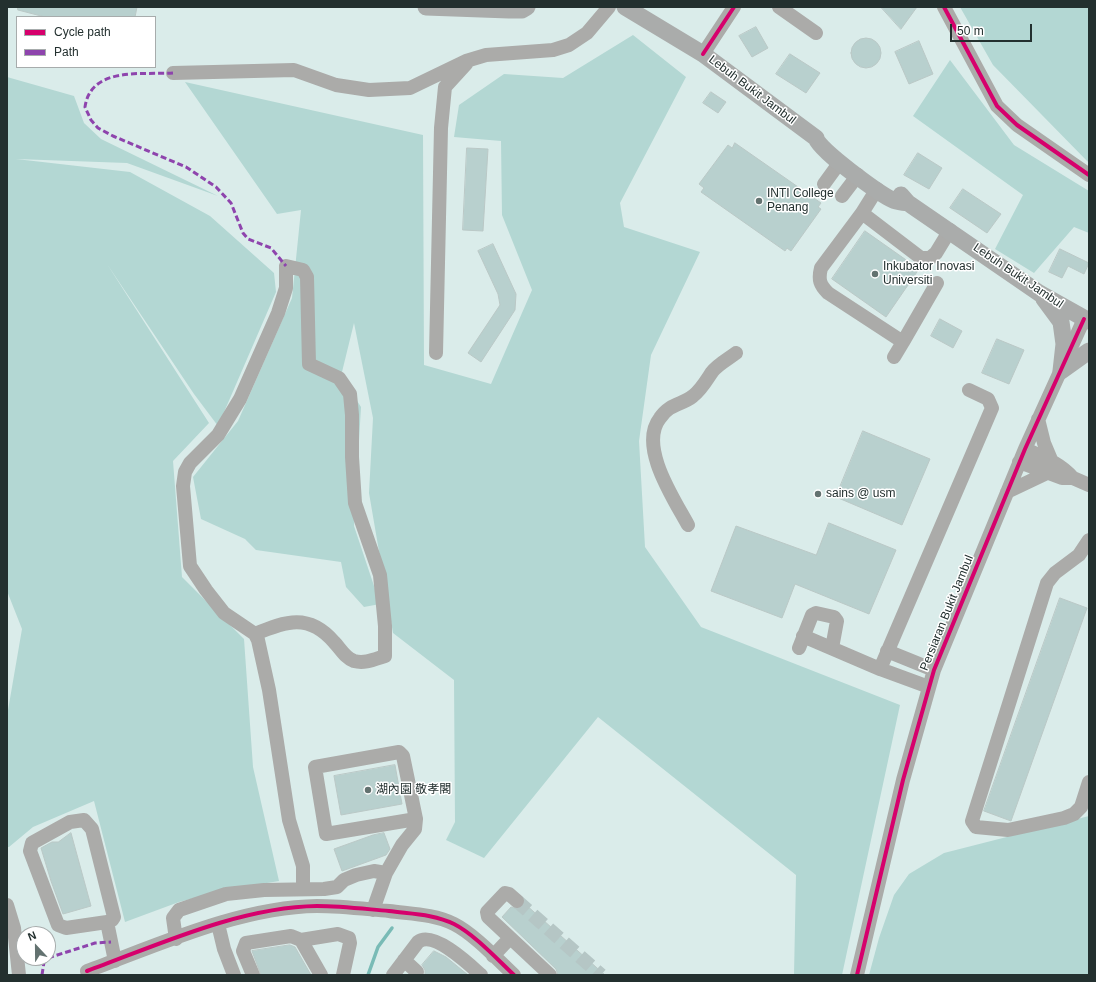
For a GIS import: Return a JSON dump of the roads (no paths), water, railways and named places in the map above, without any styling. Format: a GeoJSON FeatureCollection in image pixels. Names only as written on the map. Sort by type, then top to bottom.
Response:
{"type":"FeatureCollection","features":[{"type":"Feature","properties":{"kind":"main road"},"geometry":{"type":"LineString","coordinates":[[426,7],[522,10],[527,7]]}},
{"type":"Feature","properties":{"kind":"main road","name":"Lebuh Bukit Jambul"},"geometry":{"type":"LineString","coordinates":[[625,7],[703,54],[816,138],[817,143],[822,149],[877,189],[893,200],[908,203]]}},
{"type":"Feature","properties":{"kind":"main road","name":"Lebuh Bukit Jambul"},"geometry":{"type":"LineString","coordinates":[[816,138],[820,137],[829,141],[899,193],[908,203],[950,230],[1039,293],[1086,320]]}},
{"type":"Feature","properties":{"kind":"main road"},"geometry":{"type":"LineString","coordinates":[[1039,293],[1061,322],[1064,344],[1061,371]]}},
{"type":"Feature","properties":{"kind":"main road"},"geometry":{"type":"LineString","coordinates":[[1061,371],[1089,351]]}},
{"type":"Feature","properties":{"kind":"street"},"geometry":{"type":"LineString","coordinates":[[173,73],[294,70],[336,85],[369,90],[410,88],[421,84],[434,76],[486,55],[553,50],[569,45],[587,33],[609,7]]}},
{"type":"Feature","properties":{"kind":"street"},"geometry":{"type":"LineString","coordinates":[[703,54],[734,7]]}},
{"type":"Feature","properties":{"kind":"street"},"geometry":{"type":"LineString","coordinates":[[779,7],[816,33]]}},
{"type":"Feature","properties":{"kind":"street"},"geometry":{"type":"LineString","coordinates":[[944,7],[997,106],[1017,125],[1089,175]]}},
{"type":"Feature","properties":{"kind":"street"},"geometry":{"type":"LineString","coordinates":[[436,353],[441,128],[445,87],[471,60]]}},
{"type":"Feature","properties":{"kind":"street"},"geometry":{"type":"LineString","coordinates":[[824,184],[840,162]]}},
{"type":"Feature","properties":{"kind":"street"},"geometry":{"type":"LineString","coordinates":[[842,196],[858,175]]}},
{"type":"Feature","properties":{"kind":"street"},"geometry":{"type":"LineString","coordinates":[[877,189],[862,213],[821,268],[819,278],[820,282],[828,293],[903,342]]}},
{"type":"Feature","properties":{"kind":"street"},"geometry":{"type":"LineString","coordinates":[[862,213],[921,258],[930,258],[936,253],[950,230]]}},
{"type":"Feature","properties":{"kind":"street"},"geometry":{"type":"LineString","coordinates":[[256,634],[278,624],[303,622],[312,624],[323,632],[349,658],[355,661],[366,662],[385,656],[385,626],[380,575],[355,503],[350,394],[339,378],[309,364],[307,276],[303,270],[286,266],[286,288],[278,313],[243,392],[218,435],[190,463],[185,472],[183,486],[190,566],[224,613],[256,634],[258,640],[269,690],[290,820],[303,866],[303,889]]}},
{"type":"Feature","properties":{"kind":"street"},"geometry":{"type":"LineString","coordinates":[[894,357],[937,283]]}},
{"type":"Feature","properties":{"kind":"street","name":"Persiaran Bukit Jambul"},"geometry":{"type":"LineString","coordinates":[[857,975],[903,780],[934,670],[1038,419],[1086,320]]}},
{"type":"Feature","properties":{"kind":"street"},"geometry":{"type":"LineString","coordinates":[[688,525],[662,476],[655,454],[653,432],[659,418],[674,404],[692,397],[706,383],[712,371],[736,353]]}},
{"type":"Feature","properties":{"kind":"street"},"geometry":{"type":"LineString","coordinates":[[880,669],[992,408],[988,399],[969,390]]}},
{"type":"Feature","properties":{"kind":"street"},"geometry":{"type":"LineString","coordinates":[[1038,419],[1050,467]]}},
{"type":"Feature","properties":{"kind":"street"},"geometry":{"type":"LineString","coordinates":[[1022,456],[1050,467],[1062,478],[1074,478],[1089,485]]}},
{"type":"Feature","properties":{"kind":"street"},"geometry":{"type":"LineString","coordinates":[[1007,492],[1050,467]]}},
{"type":"Feature","properties":{"kind":"street"},"geometry":{"type":"LineString","coordinates":[[1089,540],[1079,555],[1055,573],[1047,583],[972,821],[976,827],[1008,830],[1064,818],[1074,814],[1082,807],[1089,782]]}},
{"type":"Feature","properties":{"kind":"street"},"geometry":{"type":"LineString","coordinates":[[832,648],[837,621],[834,617],[816,613],[812,615],[801,642],[832,648],[880,669],[929,687]]}},
{"type":"Feature","properties":{"kind":"street"},"geometry":{"type":"LineString","coordinates":[[887,651],[934,670]]}},
{"type":"Feature","properties":{"kind":"street"},"geometry":{"type":"LineString","coordinates":[[373,910],[386,873],[402,846],[415,829],[416,819],[402,753],[318,766],[315,768],[326,834],[328,835],[416,819]]}},
{"type":"Feature","properties":{"kind":"street"},"geometry":{"type":"LineString","coordinates":[[84,820],[92,829],[114,917],[112,920],[107,922],[66,928],[58,925],[30,851],[32,843],[70,822],[84,820]]}},
{"type":"Feature","properties":{"kind":"street"},"geometry":{"type":"LineString","coordinates":[[176,939],[173,918],[179,910],[226,894],[264,890],[337,887],[344,880],[356,875],[374,871],[386,873]]}},
{"type":"Feature","properties":{"kind":"street"},"geometry":{"type":"LineString","coordinates":[[517,901],[509,894],[505,893],[487,912],[488,917],[550,975]]}},
{"type":"Feature","properties":{"kind":"street"},"geometry":{"type":"LineString","coordinates":[[7,905],[14,928],[19,975]]}},
{"type":"Feature","properties":{"kind":"street"},"geometry":{"type":"LineString","coordinates":[[87,971],[218,924],[273,911],[316,906],[373,910],[444,919],[456,925],[514,975]]}},
{"type":"Feature","properties":{"kind":"street"},"geometry":{"type":"LineString","coordinates":[[107,922],[115,961]]}},
{"type":"Feature","properties":{"kind":"street"},"geometry":{"type":"LineString","coordinates":[[218,924],[226,956],[234,975]]}},
{"type":"Feature","properties":{"kind":"street"},"geometry":{"type":"LineString","coordinates":[[254,975],[243,951],[246,943],[291,936],[301,940],[338,934],[349,938],[350,942],[343,975]]}},
{"type":"Feature","properties":{"kind":"street"},"geometry":{"type":"LineString","coordinates":[[493,956],[510,938]]}},
{"type":"Feature","properties":{"kind":"street"},"geometry":{"type":"LineString","coordinates":[[301,940],[321,975]]}},
{"type":"Feature","properties":{"kind":"street"},"geometry":{"type":"LineString","coordinates":[[393,975],[420,940],[432,941],[452,950],[481,975]]}},
{"type":"Feature","properties":{"kind":"street"},"geometry":{"type":"LineString","coordinates":[[404,960],[417,972]]}},
{"type":"Feature","properties":{"kind":"waterway"},"geometry":{"type":"LineString","coordinates":[[368,975],[378,947],[392,928]]}},
{"type":"Feature","properties":{"kind":"tunnel"},"geometry":{"type":"LineString","coordinates":[[517,901],[601,975]]}},
{"type":"Feature","properties":{"kind":"place","name":"INTI College Penang"},"geometry":{"type":"Point","coordinates":[759,201]}},
{"type":"Feature","properties":{"kind":"place","name":"Inkubator Inovasi Universiti"},"geometry":{"type":"Point","coordinates":[875,274]}},
{"type":"Feature","properties":{"kind":"place","name":"sains @ usm"},"geometry":{"type":"Point","coordinates":[818,494]}},
{"type":"Feature","properties":{"kind":"place","name":"湖內園 敬孝閣"},"geometry":{"type":"Point","coordinates":[368,790]}}]}
